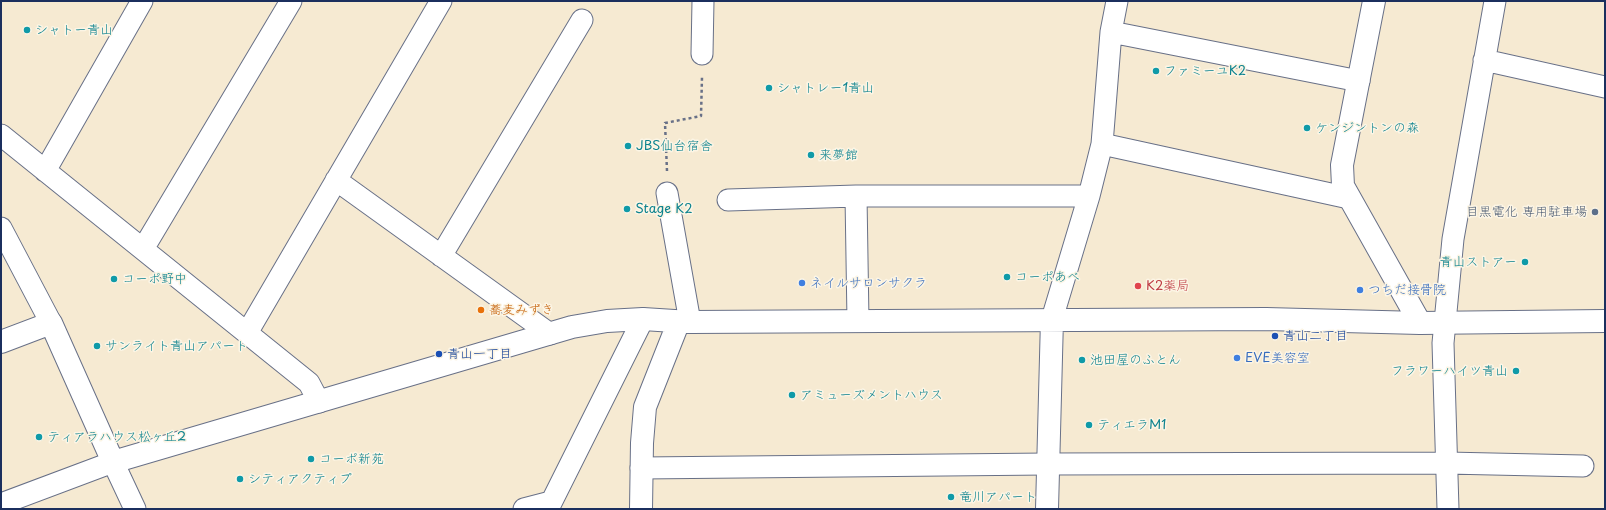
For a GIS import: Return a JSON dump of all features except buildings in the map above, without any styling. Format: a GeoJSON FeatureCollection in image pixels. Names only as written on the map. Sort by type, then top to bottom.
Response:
{"type":"FeatureCollection","features":[{"type":"Feature","properties":{"kind":"street"},"geometry":{"type":"LineString","coordinates":[[45,170],[142,1]]}},
{"type":"Feature","properties":{"kind":"street"},"geometry":{"type":"LineString","coordinates":[[143,249],[292,1]]}},
{"type":"Feature","properties":{"kind":"street"},"geometry":{"type":"LineString","coordinates":[[247,333],[441,1]]}},
{"type":"Feature","properties":{"kind":"street"},"geometry":{"type":"LineString","coordinates":[[702,54],[703,1]]}},
{"type":"Feature","properties":{"kind":"street"},"geometry":{"type":"LineString","coordinates":[[1047,509],[1052,319],[1089,196],[1102,144],[1111,32],[1117,1]]}},
{"type":"Feature","properties":{"kind":"street"},"geometry":{"type":"LineString","coordinates":[[1374,1],[1342,165],[1342,186],[1420,323]]}},
{"type":"Feature","properties":{"kind":"street"},"geometry":{"type":"LineString","coordinates":[[1448,509],[1448,463],[1443,343],[1453,239],[1495,1]]}},
{"type":"Feature","properties":{"kind":"street"},"geometry":{"type":"LineString","coordinates":[[441,256],[582,20]]}},
{"type":"Feature","properties":{"kind":"street"},"geometry":{"type":"LineString","coordinates":[[1111,32],[1359,81]]}},
{"type":"Feature","properties":{"kind":"street"},"geometry":{"type":"LineString","coordinates":[[1484,60],[1605,87]]}},
{"type":"Feature","properties":{"kind":"street"},"geometry":{"type":"LineString","coordinates":[[1,135],[309,383],[319,402]]}},
{"type":"Feature","properties":{"kind":"street"},"geometry":{"type":"LineString","coordinates":[[1102,144],[1349,198]]}},
{"type":"Feature","properties":{"kind":"street"},"geometry":{"type":"LineString","coordinates":[[336,180],[550,334]]}},
{"type":"Feature","properties":{"kind":"street"},"geometry":{"type":"LineString","coordinates":[[641,509],[641,468],[645,406],[684,322],[668,193]]}},
{"type":"Feature","properties":{"kind":"street"},"geometry":{"type":"LineString","coordinates":[[728,200],[856,196],[1089,196]]}},
{"type":"Feature","properties":{"kind":"street"},"geometry":{"type":"LineString","coordinates":[[856,196],[858,321]]}},
{"type":"Feature","properties":{"kind":"street"},"geometry":{"type":"LineString","coordinates":[[1,228],[51,323],[134,509]]}},
{"type":"Feature","properties":{"kind":"street"},"geometry":{"type":"LineString","coordinates":[[1,504],[113,462],[572,327],[607,321],[643,319],[684,322],[1266,319],[1420,323],[1605,321]]}},
{"type":"Feature","properties":{"kind":"street"},"geometry":{"type":"LineString","coordinates":[[524,509],[550,506],[581,440],[643,319]]}},
{"type":"Feature","properties":{"kind":"street"},"geometry":{"type":"LineString","coordinates":[[1,342],[51,323]]}},
{"type":"Feature","properties":{"kind":"street"},"geometry":{"type":"LineString","coordinates":[[641,468],[1047,464],[1448,463],[1584,466]]}},
{"type":"Feature","properties":{"kind":"path"},"geometry":{"type":"LineString","coordinates":[[668,193],[665,123],[701,116],[701,95]]}},
{"type":"Feature","properties":{"kind":"place","name":"シャトー青山"},"geometry":{"type":"Point","coordinates":[27,30]}},
{"type":"Feature","properties":{"kind":"place","name":"ファミーユK2"},"geometry":{"type":"Point","coordinates":[1156,71]}},
{"type":"Feature","properties":{"kind":"place","name":"シャトレー1青山"},"geometry":{"type":"Point","coordinates":[769,88]}},
{"type":"Feature","properties":{"kind":"place","name":"ケンジントンの森"},"geometry":{"type":"Point","coordinates":[1307,128]}},
{"type":"Feature","properties":{"kind":"place","name":"JBS仙台宿舎"},"geometry":{"type":"Point","coordinates":[628,146]}},
{"type":"Feature","properties":{"kind":"place","name":"来夢館"},"geometry":{"type":"Point","coordinates":[811,155]}},
{"type":"Feature","properties":{"kind":"place","name":"Stage K2"},"geometry":{"type":"Point","coordinates":[627,209]}},
{"type":"Feature","properties":{"kind":"place","name":"目黒電化 専用駐車場"},"geometry":{"type":"Point","coordinates":[1595,212]}},
{"type":"Feature","properties":{"kind":"place","name":"青山ストアー"},"geometry":{"type":"Point","coordinates":[1525,262]}},
{"type":"Feature","properties":{"kind":"place","name":"コーポあべ"},"geometry":{"type":"Point","coordinates":[1007,277]}},
{"type":"Feature","properties":{"kind":"place","name":"コーポ野中"},"geometry":{"type":"Point","coordinates":[114,279]}},
{"type":"Feature","properties":{"kind":"place","name":"ネイルサロンサクラ"},"geometry":{"type":"Point","coordinates":[802,283]}},
{"type":"Feature","properties":{"kind":"place","name":"K2薬局"},"geometry":{"type":"Point","coordinates":[1138,286]}},
{"type":"Feature","properties":{"kind":"place","name":"つちだ接骨院"},"geometry":{"type":"Point","coordinates":[1360,290]}},
{"type":"Feature","properties":{"kind":"place","name":"蕎麦みずき"},"geometry":{"type":"Point","coordinates":[481,310]}},
{"type":"Feature","properties":{"kind":"place","name":"青山二丁目"},"geometry":{"type":"Point","coordinates":[1275,336]}},
{"type":"Feature","properties":{"kind":"place","name":"サンライト青山アパート"},"geometry":{"type":"Point","coordinates":[97,346]}},
{"type":"Feature","properties":{"kind":"place","name":"青山一丁目"},"geometry":{"type":"Point","coordinates":[439,354]}},
{"type":"Feature","properties":{"kind":"place","name":"EVE美容室"},"geometry":{"type":"Point","coordinates":[1237,358]}},
{"type":"Feature","properties":{"kind":"place","name":"池田屋のふとん"},"geometry":{"type":"Point","coordinates":[1082,360]}},
{"type":"Feature","properties":{"kind":"place","name":"フラワーハイツ青山"},"geometry":{"type":"Point","coordinates":[1516,371]}},
{"type":"Feature","properties":{"kind":"place","name":"アミューズメントハウス"},"geometry":{"type":"Point","coordinates":[792,395]}},
{"type":"Feature","properties":{"kind":"place","name":"ティエラM1"},"geometry":{"type":"Point","coordinates":[1089,425]}},
{"type":"Feature","properties":{"kind":"place","name":"ティアラハウス松ヶ丘2"},"geometry":{"type":"Point","coordinates":[39,437]}},
{"type":"Feature","properties":{"kind":"place","name":"コーポ新苑"},"geometry":{"type":"Point","coordinates":[311,459]}},
{"type":"Feature","properties":{"kind":"place","name":"シティアクティブ"},"geometry":{"type":"Point","coordinates":[240,479]}},
{"type":"Feature","properties":{"kind":"place","name":"竜川アパート"},"geometry":{"type":"Point","coordinates":[951,497]}}]}
